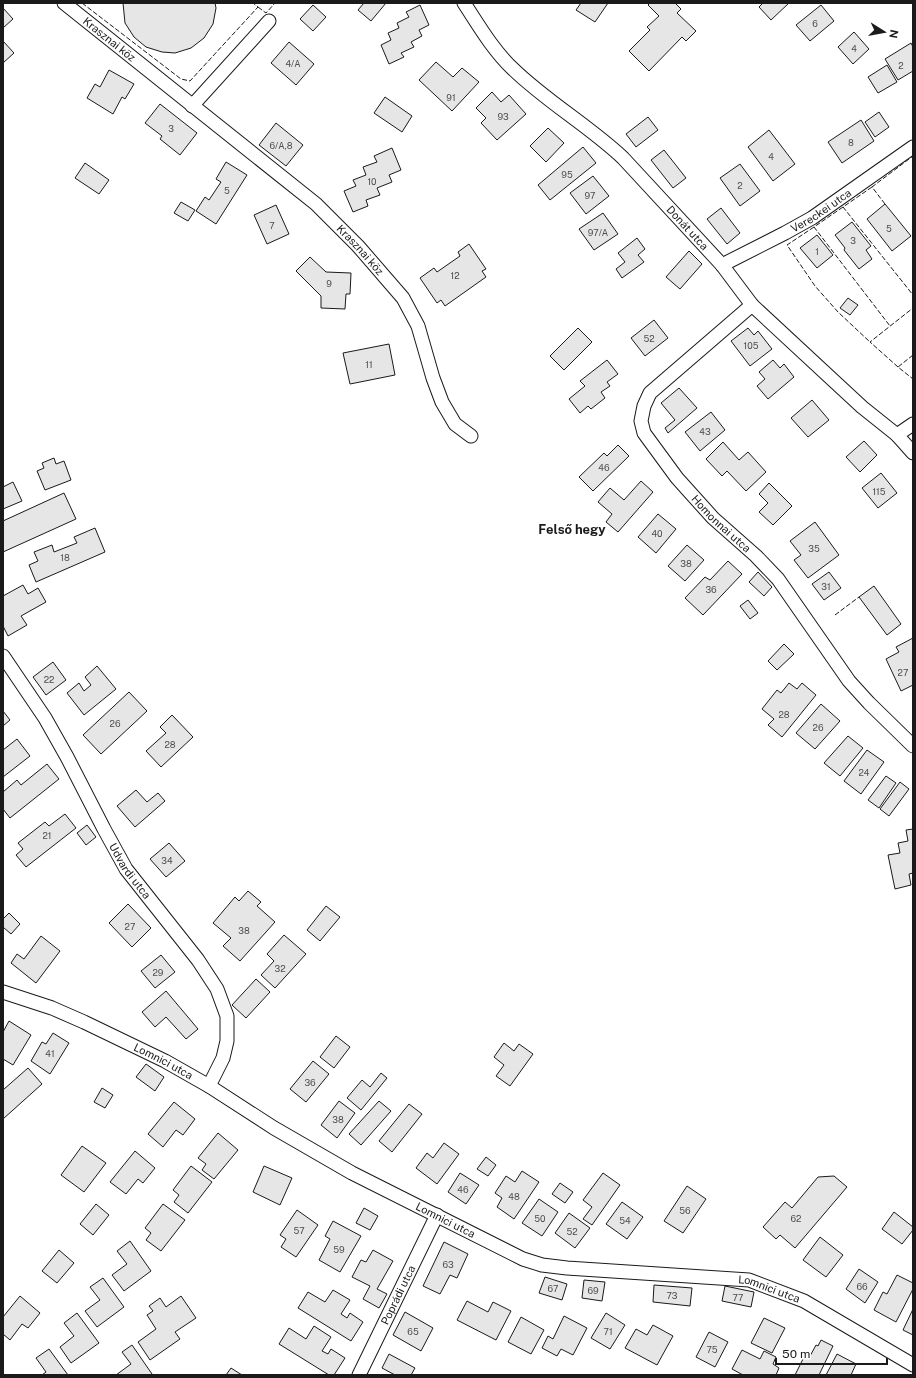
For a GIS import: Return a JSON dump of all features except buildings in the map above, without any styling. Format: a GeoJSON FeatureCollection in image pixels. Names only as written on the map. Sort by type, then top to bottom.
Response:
{"type":"FeatureCollection","features":[{"type":"Feature","properties":{"kind":"street","name":"Krasznai köz"},"geometry":{"type":"LineString","coordinates":[[64,3],[316,204],[358,246],[403,298],[418,326],[433,378],[442,402],[455,424],[471,436]]}},
{"type":"Feature","properties":{"kind":"street","name":"Donát utca"},"geometry":{"type":"LineString","coordinates":[[464,3],[497,52],[513,69],[531,85],[612,148],[722,265],[752,305],[862,407],[897,435],[913,453]]}},
{"type":"Feature","properties":{"kind":"street"},"geometry":{"type":"LineString","coordinates":[[192,106],[270,21]]}},
{"type":"Feature","properties":{"kind":"street","name":"Vereckei utca"},"geometry":{"type":"LineString","coordinates":[[722,265],[812,218],[913,147]]}},
{"type":"Feature","properties":{"kind":"street","name":"Homonnai utca"},"geometry":{"type":"LineString","coordinates":[[752,305],[650,393],[644,406],[642,421],[644,433],[677,478],[713,518],[756,556],[778,579],[849,681],[913,746]]}},
{"type":"Feature","properties":{"kind":"street"},"geometry":{"type":"LineString","coordinates":[[897,435],[913,424]]}},
{"type":"Feature","properties":{"kind":"street","name":"Udvardi utca"},"geometry":{"type":"LineString","coordinates":[[3,656],[45,718],[67,756],[126,869],[198,960],[217,989],[227,1016],[227,1041],[223,1058],[209,1086]]}},
{"type":"Feature","properties":{"kind":"street","name":"Lomnici utca"},"geometry":{"type":"LineString","coordinates":[[3,992],[52,1008],[165,1061],[209,1086],[274,1128],[339,1166],[524,1259],[542,1264],[605,1271],[749,1280],[804,1302],[913,1365]]}},
{"type":"Feature","properties":{"kind":"street","name":"Poprádi utca"},"geometry":{"type":"LineString","coordinates":[[359,1375],[437,1215]]}},
{"type":"Feature","properties":{"kind":"fence"},"geometry":{"type":"LineString","coordinates":[[82,3],[181,79],[190,81],[258,7],[253,3]]}},
{"type":"Feature","properties":{"kind":"fence"},"geometry":{"type":"LineString","coordinates":[[258,7],[266,13],[275,3]]}},
{"type":"Feature","properties":{"kind":"fence"},"geometry":{"type":"LineString","coordinates":[[885,204],[872,187],[913,156]]}},
{"type":"Feature","properties":{"kind":"fence"},"geometry":{"type":"LineString","coordinates":[[872,187],[843,207],[913,295]]}},
{"type":"Feature","properties":{"kind":"fence"},"geometry":{"type":"LineString","coordinates":[[843,207],[814,227],[890,326]]}},
{"type":"Feature","properties":{"kind":"fence"},"geometry":{"type":"LineString","coordinates":[[814,227],[787,245],[815,286],[838,312],[870,342]]}},
{"type":"Feature","properties":{"kind":"fence"},"geometry":{"type":"LineString","coordinates":[[898,367],[870,342],[913,308]]}},
{"type":"Feature","properties":{"kind":"fence"},"geometry":{"type":"LineString","coordinates":[[913,355],[898,367],[913,379]]}},
{"type":"Feature","properties":{"kind":"fence"},"geometry":{"type":"LineString","coordinates":[[835,615],[859,597]]}},
{"type":"Feature","properties":{"kind":"district","name":"Felső hegy"},"geometry":{"type":"Point","coordinates":[572,529]}}]}
